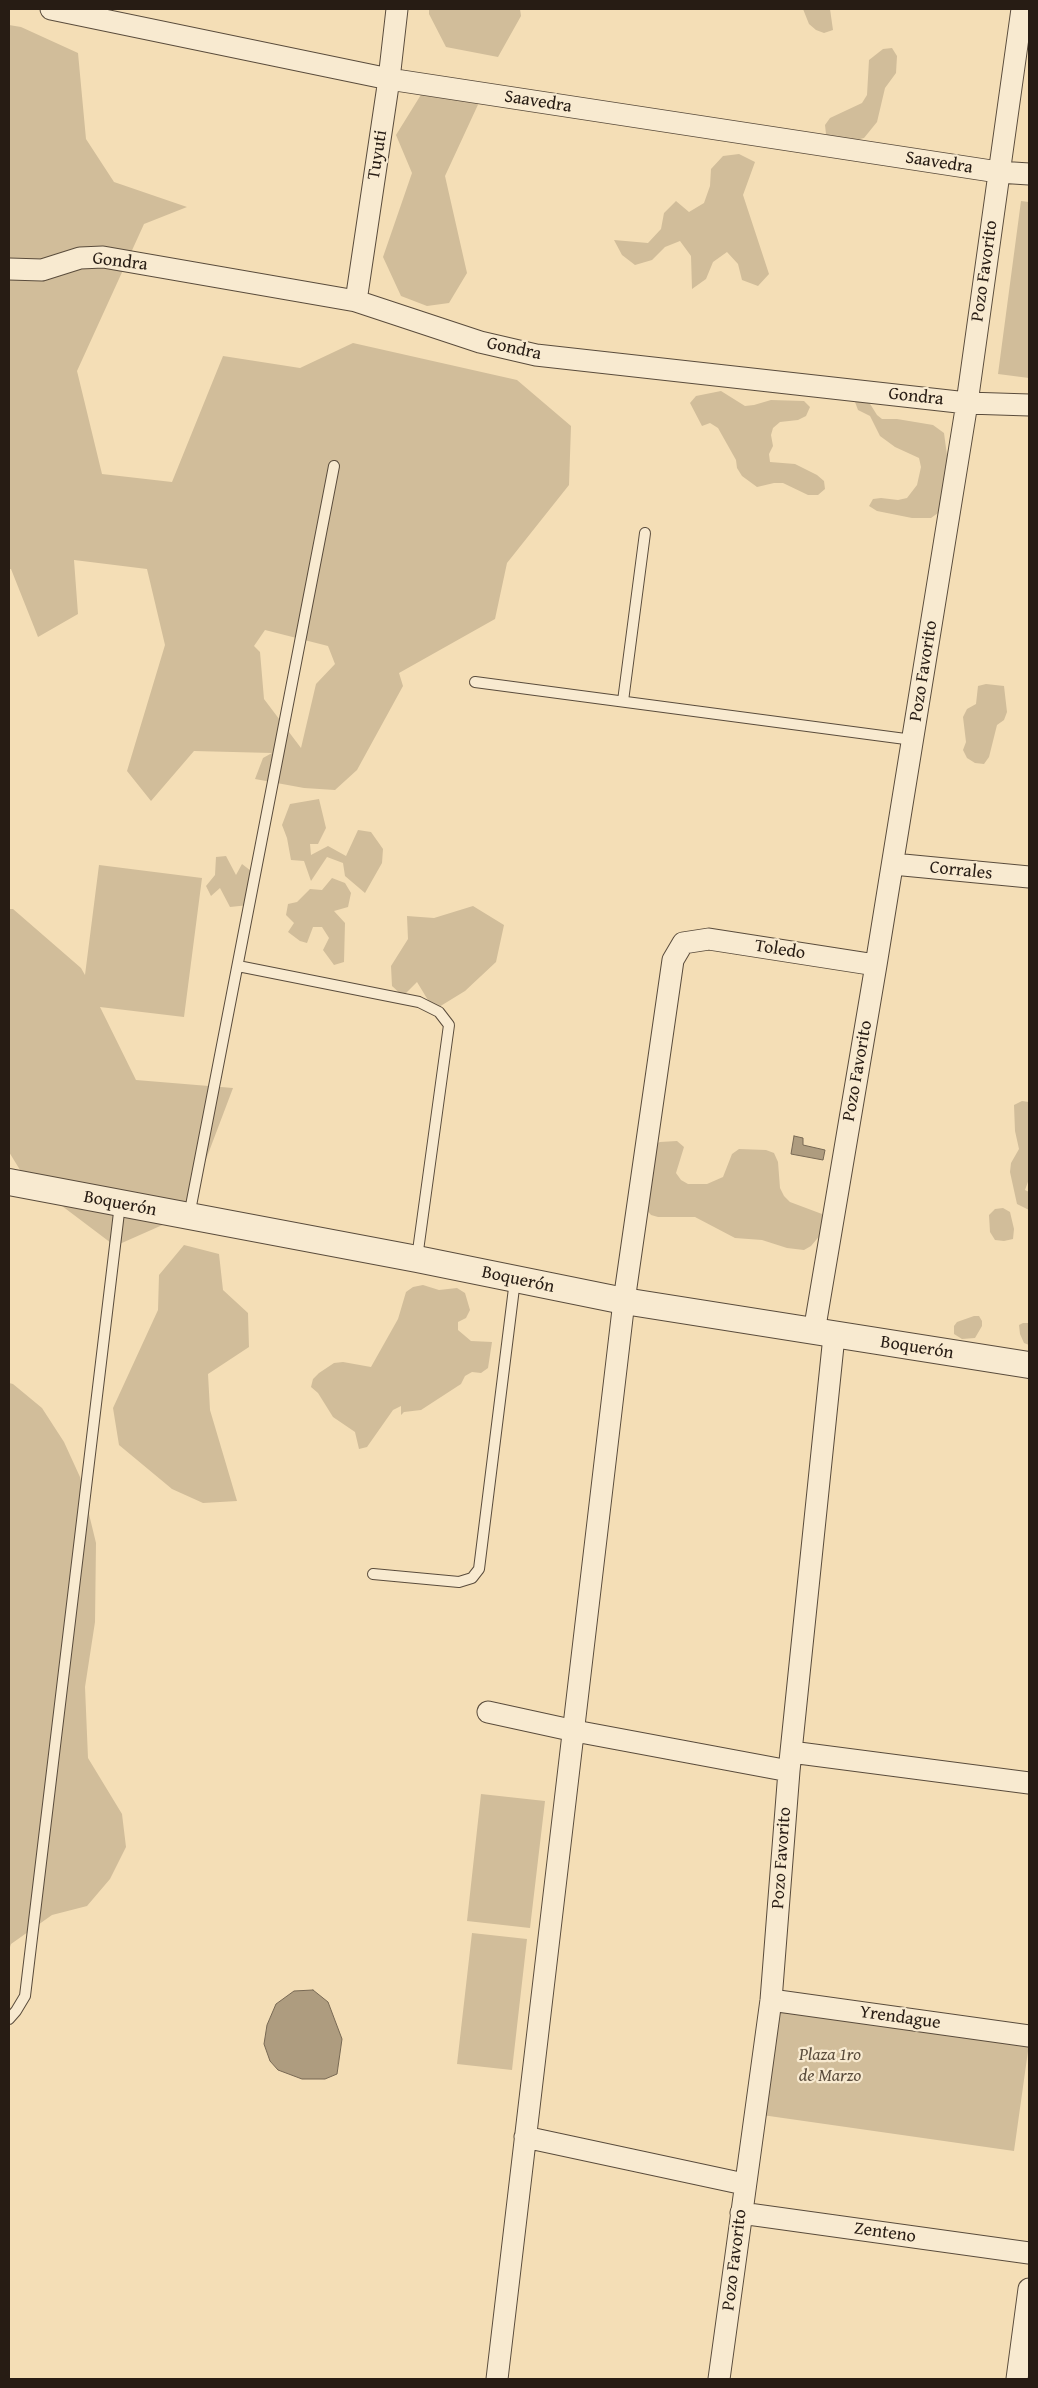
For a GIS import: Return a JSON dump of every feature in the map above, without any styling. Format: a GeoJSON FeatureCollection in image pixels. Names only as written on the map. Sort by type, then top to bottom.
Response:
{"type":"FeatureCollection","features":[{"type":"Feature","properties":{"kind":"street","name":"Saavedra"},"geometry":{"type":"LineString","coordinates":[[51,9],[389,79],[998,172],[1029,174]]}},
{"type":"Feature","properties":{"kind":"street","name":"Tuyuti"},"geometry":{"type":"LineString","coordinates":[[356,301],[389,79],[397,9]]}},
{"type":"Feature","properties":{"kind":"street","name":"Pozo Favorito"},"geometry":{"type":"LineString","coordinates":[[719,2379],[744,2184],[771,2000],[824,1334],[876,965],[967,403],[1022,9]]}},
{"type":"Feature","properties":{"kind":"street","name":"Gondra"},"geometry":{"type":"LineString","coordinates":[[9,269],[42,270],[80,258],[103,257],[356,301],[480,342],[536,355],[967,403],[1029,404]]}},
{"type":"Feature","properties":{"kind":"street","name":"Corrales"},"geometry":{"type":"LineString","coordinates":[[893,864],[1029,878]]}},
{"type":"Feature","properties":{"kind":"street","name":"Toledo"},"geometry":{"type":"LineString","coordinates":[[624,1301],[672,960],[683,944],[709,939],[876,965]]}},
{"type":"Feature","properties":{"kind":"street","name":"Boquerón"},"geometry":{"type":"LineString","coordinates":[[9,1182],[417,1258],[624,1301],[1029,1365]]}},
{"type":"Feature","properties":{"kind":"street"},"geometry":{"type":"LineString","coordinates":[[497,2379],[575,1731],[624,1301]]}},
{"type":"Feature","properties":{"kind":"street"},"geometry":{"type":"LineString","coordinates":[[488,1712],[575,1731],[790,1762],[1029,1783]]}},
{"type":"Feature","properties":{"kind":"street","name":"Yrendague"},"geometry":{"type":"LineString","coordinates":[[771,2000],[1029,2036]]}},
{"type":"Feature","properties":{"kind":"street"},"geometry":{"type":"LineString","coordinates":[[525,2137],[744,2184]]}},
{"type":"Feature","properties":{"kind":"street","name":"Zenteno"},"geometry":{"type":"LineString","coordinates":[[741,2213],[1029,2253]]}},
{"type":"Feature","properties":{"kind":"street"},"geometry":{"type":"LineString","coordinates":[[1017,2379],[1029,2289]]}},
{"type":"Feature","properties":{"kind":"lane"},"geometry":{"type":"LineString","coordinates":[[189,1217],[334,466]]}},
{"type":"Feature","properties":{"kind":"lane"},"geometry":{"type":"LineString","coordinates":[[623,701],[645,533]]}},
{"type":"Feature","properties":{"kind":"lane"},"geometry":{"type":"LineString","coordinates":[[475,682],[913,740]]}},
{"type":"Feature","properties":{"kind":"lane"},"geometry":{"type":"LineString","coordinates":[[238,966],[418,1002],[438,1012],[449,1025],[417,1258]]}},
{"type":"Feature","properties":{"kind":"lane"},"geometry":{"type":"LineString","coordinates":[[9,2019],[24,1996],[120,1204]]}},
{"type":"Feature","properties":{"kind":"lane"},"geometry":{"type":"LineString","coordinates":[[373,1574],[459,1582],[472,1578],[479,1569],[515,1279]]}},
{"type":"Feature","properties":{"kind":"green space"},"geometry":{"type":"Polygon","coordinates":[[[429,9],[520,9],[521,16],[498,57],[446,47],[429,14],[429,9]]]}},
{"type":"Feature","properties":{"kind":"green space"},"geometry":{"type":"Polygon","coordinates":[[[803,9],[830,9],[833,30],[824,33],[816,30],[809,24],[803,9]]]}},
{"type":"Feature","properties":{"kind":"green space"},"geometry":{"type":"Polygon","coordinates":[[[9,25],[21,27],[78,53],[86,139],[114,182],[187,207],[144,224],[77,371],[102,474],[172,482],[223,356],[300,368],[353,343],[517,380],[571,426],[569,485],[507,563],[495,619],[399,673],[403,686],[357,770],[335,790],[304,788],[255,779],[263,758],[272,753],[194,751],[151,801],[127,771],[165,645],[147,569],[74,560],[78,614],[38,637],[11,569],[9,569],[9,25]],[[265,630],[254,646],[260,652],[264,699],[301,748],[316,684],[335,664],[328,646],[265,630]]]}},
{"type":"Feature","properties":{"kind":"green space"},"geometry":{"type":"Polygon","coordinates":[[[892,48],[897,56],[896,73],[885,88],[877,122],[864,138],[848,142],[832,139],[826,134],[825,125],[830,118],[862,103],[867,95],[869,60],[883,49],[892,48]]]}},
{"type":"Feature","properties":{"kind":"green space"},"geometry":{"type":"Polygon","coordinates":[[[427,85],[482,96],[445,176],[467,273],[449,303],[427,306],[401,296],[383,257],[412,173],[396,135],[427,85]]]}},
{"type":"Feature","properties":{"kind":"green space"},"geometry":{"type":"Polygon","coordinates":[[[739,154],[755,162],[743,195],[769,274],[758,286],[742,280],[738,264],[727,252],[713,262],[706,279],[692,289],[691,256],[680,241],[665,247],[652,260],[635,265],[622,255],[614,240],[648,243],[661,229],[664,213],[676,201],[689,212],[704,203],[710,186],[711,169],[723,156],[739,154]]]}},
{"type":"Feature","properties":{"kind":"green space"},"geometry":{"type":"Polygon","coordinates":[[[1021,201],[1029,202],[1029,378],[998,374],[1021,201]]]}},
{"type":"Feature","properties":{"kind":"green space"},"geometry":{"type":"Polygon","coordinates":[[[721,391],[745,406],[771,400],[804,401],[810,407],[806,416],[798,420],[780,422],[773,428],[771,435],[773,446],[769,454],[770,462],[795,464],[817,475],[824,481],[825,489],[818,495],[808,495],[783,483],[757,487],[742,476],[737,468],[736,460],[718,428],[710,423],[702,426],[690,403],[696,396],[721,391]]]}},
{"type":"Feature","properties":{"kind":"green space"},"geometry":{"type":"Polygon","coordinates":[[[858,399],[867,399],[877,415],[882,419],[897,419],[933,425],[944,433],[950,478],[938,513],[931,518],[912,518],[877,511],[869,506],[873,499],[898,500],[907,498],[917,485],[921,467],[919,458],[895,447],[880,436],[870,416],[858,410],[855,402],[858,399]]]}},
{"type":"Feature","properties":{"kind":"green space"},"geometry":{"type":"Polygon","coordinates":[[[986,684],[1004,686],[1007,712],[1004,720],[997,725],[989,757],[984,764],[975,763],[967,758],[963,750],[966,742],[963,717],[967,709],[976,704],[978,686],[986,684]]]}},
{"type":"Feature","properties":{"kind":"green space"},"geometry":{"type":"Polygon","coordinates":[[[319,799],[326,828],[318,844],[310,844],[311,855],[328,846],[346,856],[358,830],[371,832],[383,849],[382,863],[365,893],[345,876],[343,863],[327,857],[311,881],[304,861],[291,860],[287,838],[282,825],[290,804],[319,799]]]}},
{"type":"Feature","properties":{"kind":"green space"},"geometry":{"type":"Polygon","coordinates":[[[226,856],[236,875],[242,864],[255,874],[249,905],[230,907],[220,888],[211,896],[206,886],[215,875],[216,857],[226,856]]]}},
{"type":"Feature","properties":{"kind":"green space"},"geometry":{"type":"Polygon","coordinates":[[[99,865],[202,878],[184,1017],[100,1007],[136,1080],[233,1088],[185,1215],[115,1246],[25,1178],[9,1152],[9,909],[13,909],[81,968],[85,975],[99,865]]]}},
{"type":"Feature","properties":{"kind":"green space"},"geometry":{"type":"Polygon","coordinates":[[[332,878],[345,883],[351,893],[348,907],[334,911],[345,923],[344,962],[334,965],[323,950],[329,938],[322,927],[313,927],[307,943],[300,941],[288,932],[294,923],[286,915],[288,904],[297,902],[310,889],[322,890],[332,878]]]}},
{"type":"Feature","properties":{"kind":"green space"},"geometry":{"type":"Polygon","coordinates":[[[473,906],[504,925],[496,962],[465,991],[434,1010],[417,982],[403,996],[392,986],[391,966],[408,939],[407,916],[434,918],[473,906]]]}},
{"type":"Feature","properties":{"kind":"green space"},"geometry":{"type":"Polygon","coordinates":[[[1022,1101],[1029,1102],[1029,1179],[1025,1190],[1029,1192],[1029,1210],[1017,1204],[1010,1172],[1011,1163],[1019,1149],[1015,1131],[1014,1105],[1022,1101]]]}},
{"type":"Feature","properties":{"kind":"green space"},"geometry":{"type":"Polygon","coordinates":[[[677,1141],[684,1147],[676,1173],[681,1180],[688,1184],[707,1184],[723,1177],[732,1154],[739,1149],[766,1150],[774,1153],[778,1162],[780,1188],[784,1196],[790,1202],[822,1214],[826,1225],[822,1233],[811,1246],[804,1250],[787,1248],[762,1240],[735,1238],[695,1217],[658,1217],[651,1215],[645,1208],[652,1146],[660,1142],[677,1141]]]}},
{"type":"Feature","properties":{"kind":"green space"},"geometry":{"type":"Polygon","coordinates":[[[1003,1208],[1010,1212],[1014,1229],[1013,1239],[1004,1241],[995,1240],[990,1232],[989,1215],[995,1209],[1003,1208]]]}},
{"type":"Feature","properties":{"kind":"green space"},"geometry":{"type":"Polygon","coordinates":[[[184,1245],[219,1254],[223,1290],[248,1313],[249,1347],[208,1374],[210,1410],[237,1501],[203,1503],[172,1489],[119,1445],[113,1408],[158,1310],[159,1275],[184,1245]]]}},
{"type":"Feature","properties":{"kind":"green space"},"geometry":{"type":"Polygon","coordinates":[[[423,1285],[439,1290],[457,1288],[465,1293],[470,1310],[466,1318],[458,1322],[458,1330],[471,1341],[492,1342],[488,1368],[481,1373],[472,1372],[465,1376],[461,1384],[421,1410],[404,1412],[401,1415],[401,1406],[393,1410],[367,1447],[359,1449],[355,1432],[333,1417],[318,1393],[311,1387],[313,1379],[334,1363],[343,1362],[371,1367],[398,1319],[406,1292],[413,1287],[423,1285]]]}},
{"type":"Feature","properties":{"kind":"green space"},"geometry":{"type":"Polygon","coordinates":[[[979,1316],[982,1321],[982,1326],[975,1338],[962,1339],[954,1334],[954,1326],[957,1322],[979,1316]]]}},
{"type":"Feature","properties":{"kind":"green space"},"geometry":{"type":"Polygon","coordinates":[[[1029,1323],[1029,1345],[1024,1343],[1020,1334],[1019,1325],[1029,1323]]]}},
{"type":"Feature","properties":{"kind":"green space"},"geometry":{"type":"Polygon","coordinates":[[[9,1383],[13,1384],[42,1408],[64,1442],[80,1477],[96,1543],[95,1622],[85,1687],[88,1758],[122,1814],[126,1847],[110,1879],[87,1906],[52,1915],[11,1944],[9,1950],[9,1383]]]}},
{"type":"Feature","properties":{"kind":"green space"},"geometry":{"type":"Polygon","coordinates":[[[481,1794],[545,1801],[530,1928],[467,1921],[481,1794]]]}},
{"type":"Feature","properties":{"kind":"green space"},"geometry":{"type":"Polygon","coordinates":[[[472,1933],[527,1939],[512,2070],[457,2064],[472,1933]]]}},
{"type":"Feature","properties":{"kind":"green space","name":"Plaza 1ro de Marzo"},"geometry":{"type":"Polygon","coordinates":[[[779,1999],[1029,2044],[1014,2151],[762,2115],[779,1999]]]}},
{"type":"Feature","properties":{"kind":"shaded area"},"geometry":{"type":"Polygon","coordinates":[[[794,1136],[803,1138],[803,1145],[825,1150],[823,1160],[791,1154],[794,1136]]]}},
{"type":"Feature","properties":{"kind":"shaded area"},"geometry":{"type":"Polygon","coordinates":[[[313,1990],[328,2002],[342,2039],[337,2074],[325,2079],[302,2079],[278,2070],[270,2061],[264,2044],[267,2025],[276,2004],[294,1991],[313,1990]]]}}]}
